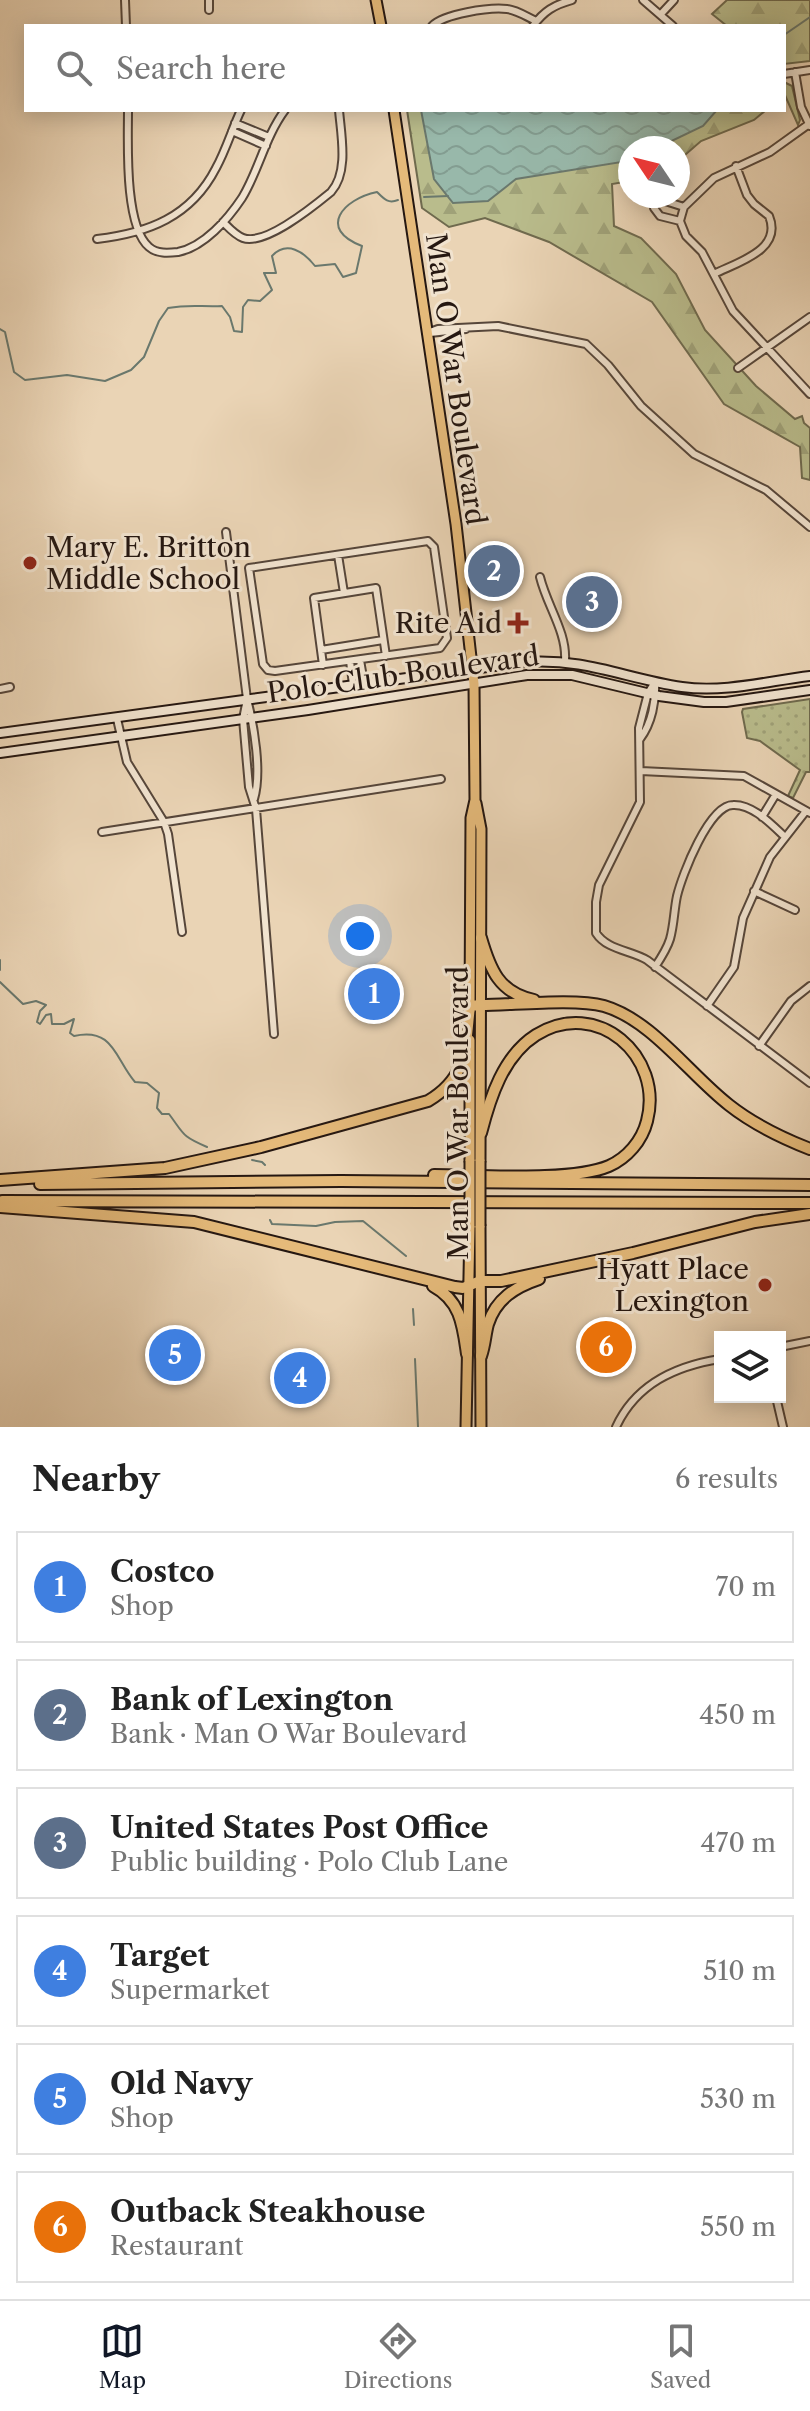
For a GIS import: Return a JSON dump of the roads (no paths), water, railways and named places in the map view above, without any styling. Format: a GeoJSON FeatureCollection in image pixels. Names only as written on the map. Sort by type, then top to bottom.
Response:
{"type":"FeatureCollection","features":[{"type":"Feature","properties":{"kind":"highway"},"geometry":{"type":"LineString","coordinates":[[481,938],[489,967],[503,985],[523,998],[564,1004]]}},
{"type":"Feature","properties":{"kind":"highway"},"geometry":{"type":"LineString","coordinates":[[0,1181],[165,1168],[261,1147],[428,1101],[446,1089],[460,1071],[475,1006],[590,1004],[605,1007],[633,1021],[729,1105],[778,1135],[810,1149]]}},
{"type":"Feature","properties":{"kind":"highway"},"geometry":{"type":"LineString","coordinates":[[341,1181],[424,1175],[581,1173],[610,1165],[635,1146],[645,1130],[650,1109],[648,1078],[638,1057],[610,1032],[579,1024],[550,1028],[535,1036],[510,1062],[489,1102],[481,1133]]}},
{"type":"Feature","properties":{"kind":"highway"},"geometry":{"type":"LineString","coordinates":[[0,1181],[49,1184],[341,1181],[810,1185]]}},
{"type":"Feature","properties":{"kind":"highway"},"geometry":{"type":"LineString","coordinates":[[0,1201],[810,1203]]}},
{"type":"Feature","properties":{"kind":"highway"},"geometry":{"type":"LineString","coordinates":[[0,1207],[194,1222],[455,1287],[501,1281],[755,1222],[810,1214]]}},
{"type":"Feature","properties":{"kind":"highway"},"geometry":{"type":"LineString","coordinates":[[481,1356],[489,1321],[498,1304],[511,1291],[529,1282],[621,1255]]}},
{"type":"Feature","properties":{"kind":"highway"},"geometry":{"type":"LineString","coordinates":[[408,1277],[434,1287],[453,1302],[462,1321],[467,1354]]}},
{"type":"Feature","properties":{"kind":"main road"},"geometry":{"type":"LineString","coordinates":[[376,0],[381,24]]}},
{"type":"Feature","properties":{"kind":"main road","name":"Man O War Boulevard"},"geometry":{"type":"LineString","coordinates":[[394,112],[453,497],[473,669],[475,800],[481,829],[481,938],[475,1006],[481,1133],[475,1161]]}},
{"type":"Feature","properties":{"kind":"main road","name":"Man O War Boulevard"},"geometry":{"type":"LineString","coordinates":[[466,1427],[475,1226],[471,818],[475,800]]}},
{"type":"Feature","properties":{"kind":"main road","name":"Man O War Boulevard"},"geometry":{"type":"LineString","coordinates":[[474,1283],[481,1356],[481,1427]]}},
{"type":"Feature","properties":{"kind":"street"},"geometry":{"type":"LineString","coordinates":[[125,0],[126,24]]}},
{"type":"Feature","properties":{"kind":"street"},"geometry":{"type":"LineString","coordinates":[[209,0],[209,10]]}},
{"type":"Feature","properties":{"kind":"street"},"geometry":{"type":"LineString","coordinates":[[435,24],[448,16],[501,8],[517,11],[535,24],[555,4],[572,0]]}},
{"type":"Feature","properties":{"kind":"street"},"geometry":{"type":"LineString","coordinates":[[643,0],[671,24]]}},
{"type":"Feature","properties":{"kind":"street"},"geometry":{"type":"LineString","coordinates":[[661,14],[674,0]]}},
{"type":"Feature","properties":{"kind":"street"},"geometry":{"type":"LineString","coordinates":[[786,74],[810,70]]}},
{"type":"Feature","properties":{"kind":"street"},"geometry":{"type":"LineString","coordinates":[[690,201],[714,178],[770,152],[809,125],[801,107],[795,72]]}},
{"type":"Feature","properties":{"kind":"street"},"geometry":{"type":"LineString","coordinates":[[128,112],[129,193],[140,232],[148,247],[155,251],[176,252],[194,246],[223,222],[243,195],[284,112]]}},
{"type":"Feature","properties":{"kind":"street"},"geometry":{"type":"LineString","coordinates":[[97,239],[140,232],[167,219],[199,193],[218,166],[240,112]]}},
{"type":"Feature","properties":{"kind":"street"},"geometry":{"type":"LineString","coordinates":[[223,222],[242,238],[254,240],[276,231],[331,192],[337,186],[341,170],[339,112]]}},
{"type":"Feature","properties":{"kind":"street"},"geometry":{"type":"LineString","coordinates":[[235,123],[269,137]]}},
{"type":"Feature","properties":{"kind":"street"},"geometry":{"type":"LineString","coordinates":[[232,131],[266,146]]}},
{"type":"Feature","properties":{"kind":"street"},"geometry":{"type":"LineString","coordinates":[[714,274],[756,253],[767,245],[772,233],[769,216],[747,195],[736,166]]}},
{"type":"Feature","properties":{"kind":"street"},"geometry":{"type":"LineString","coordinates":[[654,208],[660,216],[680,221]]}},
{"type":"Feature","properties":{"kind":"street"},"geometry":{"type":"LineString","coordinates":[[684,208],[681,229],[702,252],[733,311],[810,394]]}},
{"type":"Feature","properties":{"kind":"street"},"geometry":{"type":"LineString","coordinates":[[738,368],[810,317]]}},
{"type":"Feature","properties":{"kind":"street"},"geometry":{"type":"LineString","coordinates":[[427,333],[438,329],[470,327],[520,328],[586,344],[608,365],[641,406],[694,454],[766,490],[810,527]]}},
{"type":"Feature","properties":{"kind":"street"},"geometry":{"type":"LineString","coordinates":[[226,532],[247,699],[249,787],[256,809],[274,1034]]}},
{"type":"Feature","properties":{"kind":"street"},"geometry":{"type":"LineString","coordinates":[[230,572],[249,568],[428,541],[434,547],[447,638],[440,648],[268,670],[263,664],[249,568]]}},
{"type":"Feature","properties":{"kind":"street"},"geometry":{"type":"LineString","coordinates":[[338,555],[344,593]]}},
{"type":"Feature","properties":{"kind":"street"},"geometry":{"type":"LineString","coordinates":[[540,577],[566,644],[560,660],[570,675],[587,664]]}},
{"type":"Feature","properties":{"kind":"street"},"geometry":{"type":"LineString","coordinates":[[323,665],[314,598],[376,588],[386,656]]}},
{"type":"Feature","properties":{"kind":"street"},"geometry":{"type":"LineString","coordinates":[[321,650],[383,640]]}},
{"type":"Feature","properties":{"kind":"street"},"geometry":{"type":"LineString","coordinates":[[352,645],[364,683]]}},
{"type":"Feature","properties":{"kind":"street"},"geometry":{"type":"LineString","coordinates":[[353,685],[355,660]]}},
{"type":"Feature","properties":{"kind":"street","name":"Polo Club Boulevard"},"geometry":{"type":"LineString","coordinates":[[0,733],[364,683],[560,660],[683,687],[725,688],[810,676]]}},
{"type":"Feature","properties":{"kind":"street","name":"Polo Club Boulevard"},"geometry":{"type":"LineString","coordinates":[[0,753],[120,738],[527,675],[570,675],[681,701],[715,702],[810,690]]}},
{"type":"Feature","properties":{"kind":"street"},"geometry":{"type":"LineString","coordinates":[[655,682],[647,730],[640,739],[638,809],[599,885],[595,928],[598,937],[604,943],[635,953],[810,1083]]}},
{"type":"Feature","properties":{"kind":"street"},"geometry":{"type":"LineString","coordinates":[[0,689],[10,687]]}},
{"type":"Feature","properties":{"kind":"street"},"geometry":{"type":"LineString","coordinates":[[117,719],[127,762],[164,822],[168,834],[182,932]]}},
{"type":"Feature","properties":{"kind":"street"},"geometry":{"type":"LineString","coordinates":[[641,771],[736,774],[752,779],[808,812],[772,852],[743,918],[734,967],[707,1006]]}},
{"type":"Feature","properties":{"kind":"street"},"geometry":{"type":"LineString","coordinates":[[102,832],[441,779]]}},
{"type":"Feature","properties":{"kind":"street"},"geometry":{"type":"LineString","coordinates":[[762,817],[776,794]]}},
{"type":"Feature","properties":{"kind":"street"},"geometry":{"type":"LineString","coordinates":[[655,967],[670,938],[678,892],[708,823],[730,804],[738,805],[762,817],[785,837]]}},
{"type":"Feature","properties":{"kind":"street"},"geometry":{"type":"LineString","coordinates":[[754,891],[795,910]]}},
{"type":"Feature","properties":{"kind":"street"},"geometry":{"type":"LineString","coordinates":[[759,1046],[791,1001],[810,986]]}},
{"type":"Feature","properties":{"kind":"street"},"geometry":{"type":"LineString","coordinates":[[786,1346],[810,1341]]}},
{"type":"Feature","properties":{"kind":"street"},"geometry":{"type":"LineString","coordinates":[[616,1427],[629,1405],[662,1376],[714,1360]]}},
{"type":"Feature","properties":{"kind":"street"},"geometry":{"type":"LineString","coordinates":[[777,1403],[783,1427]]}},
{"type":"Feature","properties":{"kind":"water"},"geometry":{"type":"Polygon","coordinates":[[[421,112],[715,112],[703,126],[682,136],[618,136],[618,163],[516,179],[488,201],[453,203],[434,179],[421,112]]]}},
{"type":"Feature","properties":{"kind":"waterway"},"geometry":{"type":"LineString","coordinates":[[786,34],[810,17]]}},
{"type":"Feature","properties":{"kind":"waterway"},"geometry":{"type":"LineString","coordinates":[[0,329],[5,332],[14,372],[25,380],[67,375],[105,381],[131,370],[144,357],[168,308],[222,306],[230,317],[234,331],[242,332],[243,307],[248,300],[260,301],[272,290],[264,273],[276,273],[272,256],[278,251],[295,250],[315,266],[335,264],[343,277],[356,273],[362,246],[348,239],[341,231],[338,223],[340,215],[354,201],[377,192],[389,201],[398,200]]}},
{"type":"Feature","properties":{"kind":"waterway"},"geometry":{"type":"LineString","coordinates":[[424,197],[448,196]]}},
{"type":"Feature","properties":{"kind":"waterway"},"geometry":{"type":"LineString","coordinates":[[0,960],[0,970]]}},
{"type":"Feature","properties":{"kind":"waterway"},"geometry":{"type":"LineString","coordinates":[[0,982],[23,1004],[36,1001],[46,1005],[40,1011],[37,1022],[40,1024],[46,1015],[51,1014],[52,1024],[64,1024],[74,1019],[70,1033],[74,1036],[87,1034],[106,1041],[135,1082],[147,1083],[159,1093],[157,1108],[162,1114],[169,1114],[184,1134],[207,1147]]}},
{"type":"Feature","properties":{"kind":"waterway"},"geometry":{"type":"LineString","coordinates":[[252,1160],[265,1165]]}},
{"type":"Feature","properties":{"kind":"waterway"},"geometry":{"type":"LineString","coordinates":[[270,1220],[272,1224],[316,1226],[363,1221],[406,1256]]}},
{"type":"Feature","properties":{"kind":"waterway"},"geometry":{"type":"LineString","coordinates":[[413,1309],[414,1325]]}},
{"type":"Feature","properties":{"kind":"waterway"},"geometry":{"type":"LineString","coordinates":[[415,1359],[418,1427]]}},
{"type":"Feature","properties":{"kind":"place","name":"Mary E. Britton Middle School"},"geometry":{"type":"Point","coordinates":[30,563]}},
{"type":"Feature","properties":{"kind":"place","name":"Bank of Lexington"},"geometry":{"type":"Point","coordinates":[494,571]}},
{"type":"Feature","properties":{"kind":"place","name":"United States Post Office"},"geometry":{"type":"Point","coordinates":[592,602]}},
{"type":"Feature","properties":{"kind":"place","name":"Rite Aid"},"geometry":{"type":"Point","coordinates":[518,623]}},
{"type":"Feature","properties":{"kind":"place","name":"Costco"},"geometry":{"type":"Point","coordinates":[374,994]}},
{"type":"Feature","properties":{"kind":"place","name":"Hyatt Place Lexington"},"geometry":{"type":"Point","coordinates":[765,1285]}},
{"type":"Feature","properties":{"kind":"place","name":"Outback Steakhouse"},"geometry":{"type":"Point","coordinates":[606,1347]}},
{"type":"Feature","properties":{"kind":"place","name":"Old Navy"},"geometry":{"type":"Point","coordinates":[175,1355]}},
{"type":"Feature","properties":{"kind":"place","name":"Target"},"geometry":{"type":"Point","coordinates":[300,1378]}}]}
